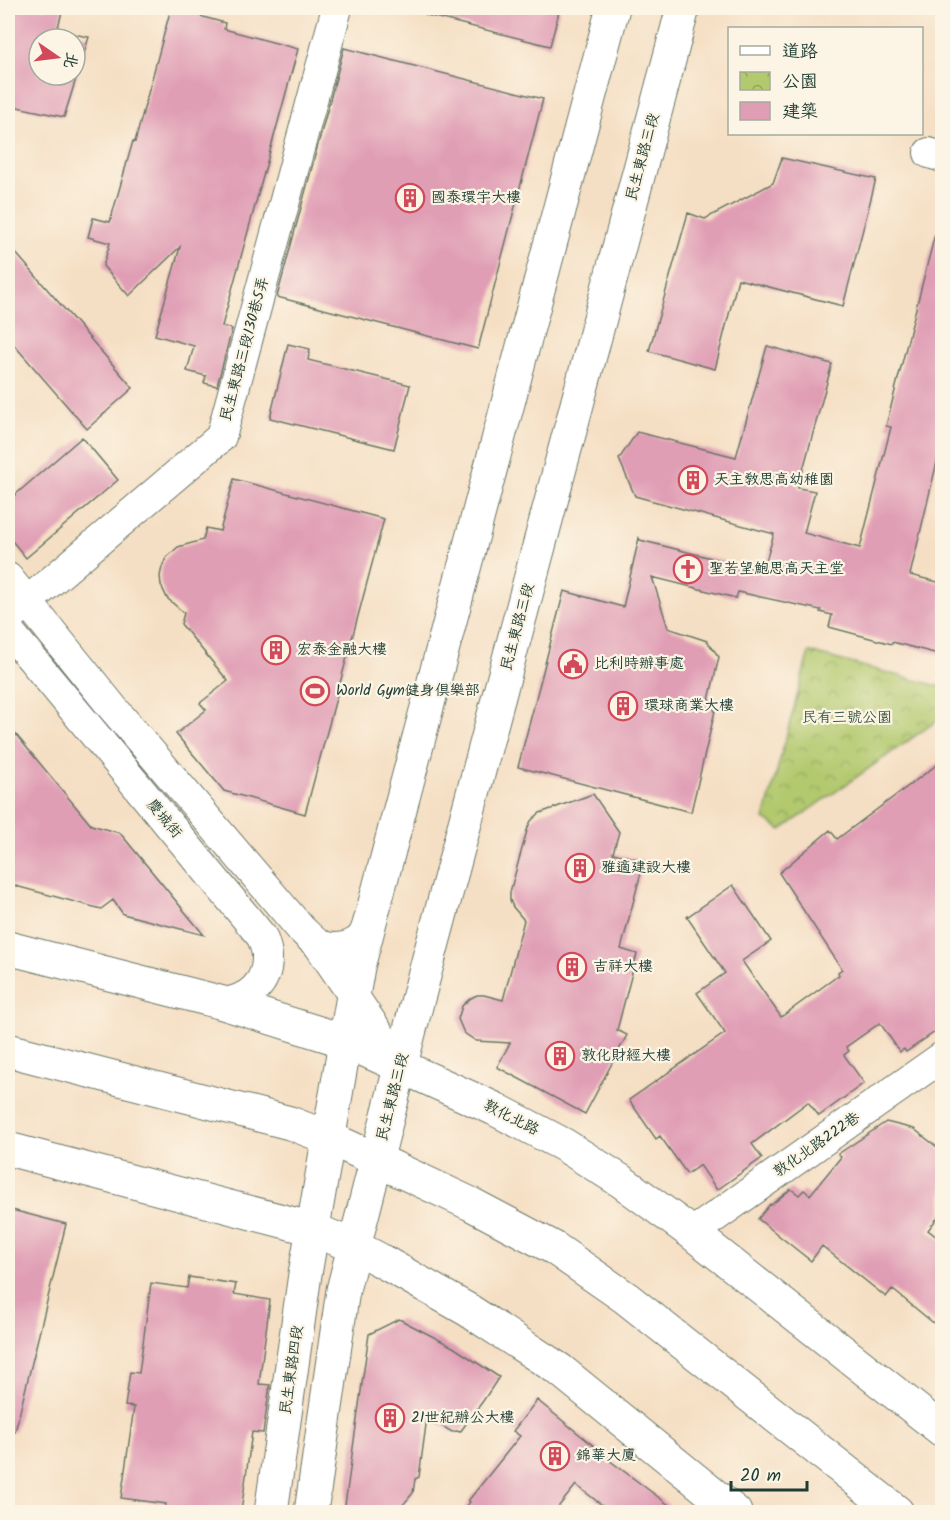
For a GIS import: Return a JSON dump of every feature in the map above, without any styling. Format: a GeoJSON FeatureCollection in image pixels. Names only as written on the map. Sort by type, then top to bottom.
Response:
{"type":"FeatureCollection","features":[{"type":"Feature","properties":{"kind":"street"},"geometry":{"type":"LineString","coordinates":[[313,1229],[358,968],[613,8]]}},
{"type":"Feature","properties":{"kind":"street","name":"民生東路三段"},"geometry":{"type":"LineString","coordinates":[[355,1247],[401,1066],[683,8]]}},
{"type":"Feature","properties":{"kind":"street","name":"民生東路三段130巷5弄"},"geometry":{"type":"LineString","coordinates":[[17,610],[221,437],[335,16]]}},
{"type":"Feature","properties":{"kind":"street"},"geometry":{"type":"LineString","coordinates":[[8,578],[17,610],[113,708],[302,929],[318,944],[401,1066]]}},
{"type":"Feature","properties":{"kind":"street","name":"慶城街"},"geometry":{"type":"LineString","coordinates":[[8,630],[262,937],[267,953],[267,966],[263,977],[256,988],[246,996],[223,1003]]}},
{"type":"Feature","properties":{"kind":"street"},"geometry":{"type":"LineString","coordinates":[[318,944],[330,948],[343,948],[354,943],[364,935],[372,912]]}},
{"type":"Feature","properties":{"kind":"street","name":"敦化北路"},"geometry":{"type":"LineString","coordinates":[[8,948],[223,1003],[345,1041],[495,1109],[564,1145],[621,1181],[692,1233],[942,1430]]}},
{"type":"Feature","properties":{"kind":"street"},"geometry":{"type":"LineString","coordinates":[[8,1050],[273,1118],[329,1138],[471,1204],[554,1248],[626,1298],[897,1512]]}},
{"type":"Feature","properties":{"kind":"street","name":"敦化北路222巷"},"geometry":{"type":"LineString","coordinates":[[692,1233],[942,1058]]}},
{"type":"Feature","properties":{"kind":"street"},"geometry":{"type":"LineString","coordinates":[[8,1149],[313,1229],[355,1247],[468,1310],[560,1370],[735,1512]]}},
{"type":"Feature","properties":{"kind":"street","name":"民生東路四段"},"geometry":{"type":"LineString","coordinates":[[271,1512],[313,1229]]}},
{"type":"Feature","properties":{"kind":"street"},"geometry":{"type":"LineString","coordinates":[[311,1512],[343,1290],[355,1247]]}},
{"type":"Feature","properties":{"kind":"green space","name":"民有三號公園"},"geometry":{"type":"Polygon","coordinates":[[[809,652],[942,687],[942,717],[781,830],[764,819],[809,652]]]}},
{"type":"Feature","properties":{"kind":"building"},"geometry":{"type":"Polygon","coordinates":[[[8,8],[63,8],[58,27],[27,27],[27,87],[73,87],[64,117],[8,105],[8,8]]]}},
{"type":"Feature","properties":{"kind":"building"},"geometry":{"type":"Polygon","coordinates":[[[171,8],[225,23],[224,29],[298,49],[222,326],[232,329],[217,386],[204,383],[206,376],[187,371],[194,346],[155,335],[180,247],[129,296],[103,266],[110,243],[88,237],[93,218],[110,222],[133,141],[135,142],[171,8]]]}},
{"type":"Feature","properties":{"kind":"building"},"geometry":{"type":"Polygon","coordinates":[[[427,8],[560,8],[550,46],[426,15],[427,8]]]}},
{"type":"Feature","properties":{"kind":"building","name":"國泰環宇大樓"},"geometry":{"type":"Polygon","coordinates":[[[344,48],[543,99],[478,349],[277,297],[344,48]]]}},
{"type":"Feature","properties":{"kind":"building"},"geometry":{"type":"Polygon","coordinates":[[[782,158],[876,179],[843,306],[738,279],[715,369],[649,351],[688,213],[705,219],[773,183],[782,158]]]}},
{"type":"Feature","properties":{"kind":"building"},"geometry":{"type":"Polygon","coordinates":[[[935,234],[942,235],[942,441],[910,575],[942,583],[942,655],[829,627],[832,615],[820,612],[821,610],[738,592],[736,598],[652,577],[668,628],[707,641],[719,657],[709,700],[715,711],[691,812],[518,767],[564,591],[623,607],[639,538],[763,571],[774,534],[635,496],[619,459],[637,432],[736,457],[767,346],[832,364],[798,488],[815,491],[804,533],[860,548],[891,427],[886,426],[935,234]]]}},
{"type":"Feature","properties":{"kind":"building"},"geometry":{"type":"Polygon","coordinates":[[[8,244],[133,388],[87,429],[8,338],[8,244]]]}},
{"type":"Feature","properties":{"kind":"building"},"geometry":{"type":"Polygon","coordinates":[[[288,344],[310,349],[308,360],[410,385],[394,449],[270,418],[288,344]]]}},
{"type":"Feature","properties":{"kind":"building"},"geometry":{"type":"Polygon","coordinates":[[[82,437],[118,480],[26,558],[8,536],[8,501],[82,437]]]}},
{"type":"Feature","properties":{"kind":"building","name":"宏泰金融大樓"},"geometry":{"type":"Polygon","coordinates":[[[234,479],[384,519],[305,814],[224,791],[176,734],[206,710],[200,703],[228,681],[181,624],[184,613],[167,598],[161,585],[162,567],[166,558],[178,547],[203,540],[206,528],[220,531],[234,479]]]}},
{"type":"Feature","properties":{"kind":"building"},"geometry":{"type":"Polygon","coordinates":[[[8,725],[91,825],[120,833],[204,935],[123,914],[113,900],[101,909],[8,884],[8,725]]]}},
{"type":"Feature","properties":{"kind":"building"},"geometry":{"type":"Polygon","coordinates":[[[942,761],[942,1027],[906,1052],[904,1049],[900,1052],[880,1023],[846,1047],[849,1051],[844,1055],[864,1083],[819,1116],[808,1102],[752,1144],[762,1158],[717,1190],[700,1165],[687,1174],[660,1136],[656,1139],[629,1100],[725,1033],[697,993],[725,973],[687,917],[733,885],[771,941],[742,961],[781,1017],[839,975],[838,972],[842,969],[779,873],[830,830],[837,839],[942,761]]]}},
{"type":"Feature","properties":{"kind":"building"},"geometry":{"type":"Polygon","coordinates":[[[593,794],[619,832],[613,853],[644,861],[621,949],[637,954],[617,1030],[627,1035],[585,1114],[497,1067],[510,1043],[476,1041],[464,1033],[458,1019],[462,1006],[477,995],[503,1000],[524,920],[513,907],[510,892],[531,821],[540,813],[593,794]]]}},
{"type":"Feature","properties":{"kind":"building"},"geometry":{"type":"Polygon","coordinates":[[[886,1122],[914,1129],[942,1151],[942,1212],[928,1230],[942,1241],[942,1330],[892,1289],[886,1297],[822,1246],[811,1261],[758,1219],[770,1204],[791,1189],[799,1195],[804,1190],[810,1195],[841,1157],[838,1154],[886,1122]]]}},
{"type":"Feature","properties":{"kind":"building"},"geometry":{"type":"Polygon","coordinates":[[[8,1209],[66,1224],[15,1432],[8,1431],[8,1209]]]}},
{"type":"Feature","properties":{"kind":"building"},"geometry":{"type":"Polygon","coordinates":[[[189,1277],[236,1284],[234,1294],[270,1300],[259,1384],[270,1385],[263,1433],[252,1432],[241,1512],[189,1512],[165,1509],[166,1504],[121,1498],[134,1407],[125,1406],[130,1372],[139,1373],[151,1283],[187,1288],[189,1277]]]}},
{"type":"Feature","properties":{"kind":"building","name":"21世紀辦公大樓"},"geometry":{"type":"Polygon","coordinates":[[[399,1319],[453,1347],[499,1377],[460,1432],[452,1432],[427,1417],[419,1477],[415,1479],[413,1493],[397,1512],[344,1512],[369,1334],[399,1319]]]}},
{"type":"Feature","properties":{"kind":"building","name":"錦華大廈"},"geometry":{"type":"Polygon","coordinates":[[[537,1400],[609,1460],[678,1512],[611,1512],[576,1485],[554,1512],[461,1512],[520,1436],[513,1431],[537,1400]]]}},
{"type":"Feature","properties":{"kind":"place","name":"國泰環宇大樓"},"geometry":{"type":"Point","coordinates":[410,198]}},
{"type":"Feature","properties":{"kind":"place","name":"天主教思高幼稚園"},"geometry":{"type":"Point","coordinates":[693,480]}},
{"type":"Feature","properties":{"kind":"place","name":"聖若望鮑思高天主堂"},"geometry":{"type":"Point","coordinates":[688,569]}},
{"type":"Feature","properties":{"kind":"place","name":"宏泰金融大樓"},"geometry":{"type":"Point","coordinates":[276,650]}},
{"type":"Feature","properties":{"kind":"place","name":"比利時辦事處"},"geometry":{"type":"Point","coordinates":[573,664]}},
{"type":"Feature","properties":{"kind":"place","name":"World Gym健身俱樂部"},"geometry":{"type":"Point","coordinates":[315,691]}},
{"type":"Feature","properties":{"kind":"place","name":"環球商業大樓"},"geometry":{"type":"Point","coordinates":[623,706]}},
{"type":"Feature","properties":{"kind":"place","name":"雅適建設大樓"},"geometry":{"type":"Point","coordinates":[580,868]}},
{"type":"Feature","properties":{"kind":"place","name":"吉祥大樓"},"geometry":{"type":"Point","coordinates":[572,967]}},
{"type":"Feature","properties":{"kind":"place","name":"敦化財經大樓"},"geometry":{"type":"Point","coordinates":[560,1056]}},
{"type":"Feature","properties":{"kind":"place","name":"21世紀辦公大樓"},"geometry":{"type":"Point","coordinates":[390,1418]}},
{"type":"Feature","properties":{"kind":"place","name":"錦華大廈"},"geometry":{"type":"Point","coordinates":[555,1456]}}]}
